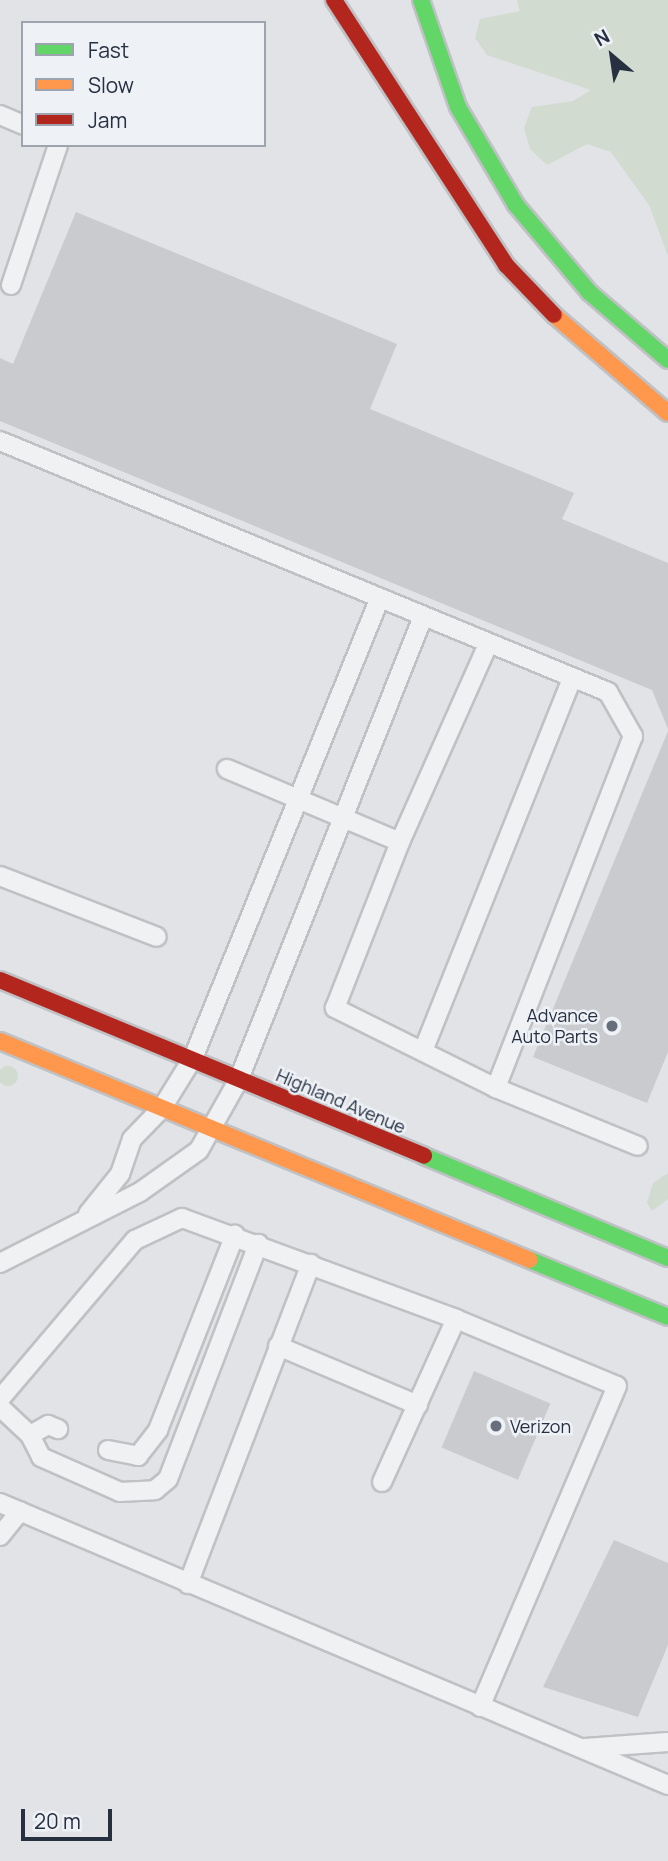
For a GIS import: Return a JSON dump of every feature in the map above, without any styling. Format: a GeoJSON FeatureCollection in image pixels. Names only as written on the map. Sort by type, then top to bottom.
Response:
{"type":"FeatureCollection","features":[{"type":"Feature","properties":{"kind":"main road"},"geometry":{"type":"LineString","coordinates":[[334,0],[506,265],[584,346],[668,413]]}},
{"type":"Feature","properties":{"kind":"main road"},"geometry":{"type":"LineString","coordinates":[[421,0],[458,107],[516,205],[589,292],[668,360]]}},
{"type":"Feature","properties":{"kind":"main road","name":"Highland Avenue"},"geometry":{"type":"LineString","coordinates":[[0,980],[193,1058],[668,1258]]}},
{"type":"Feature","properties":{"kind":"main road"},"geometry":{"type":"LineString","coordinates":[[0,1041],[668,1317]]}},
{"type":"Feature","properties":{"kind":"lane"},"geometry":{"type":"LineString","coordinates":[[0,115],[21,124]]}},
{"type":"Feature","properties":{"kind":"lane"},"geometry":{"type":"LineString","coordinates":[[11,285],[57,147]]}},
{"type":"Feature","properties":{"kind":"lane"},"geometry":{"type":"LineString","coordinates":[[0,441],[422,618],[608,692],[633,736],[496,1088]]}},
{"type":"Feature","properties":{"kind":"lane"},"geometry":{"type":"LineString","coordinates":[[86,1217],[120,1174],[132,1139],[162,1108],[193,1058],[379,599]]}},
{"type":"Feature","properties":{"kind":"lane"},"geometry":{"type":"LineString","coordinates":[[0,1264],[86,1217],[140,1192],[191,1156],[212,1128],[239,1079],[339,817],[422,618]]}},
{"type":"Feature","properties":{"kind":"lane"},"geometry":{"type":"LineString","coordinates":[[488,644],[400,842],[335,1008],[496,1088],[638,1146]]}},
{"type":"Feature","properties":{"kind":"lane"},"geometry":{"type":"LineString","coordinates":[[423,1051],[572,678]]}},
{"type":"Feature","properties":{"kind":"lane"},"geometry":{"type":"LineString","coordinates":[[227,769],[400,842]]}},
{"type":"Feature","properties":{"kind":"lane"},"geometry":{"type":"LineString","coordinates":[[0,876],[157,937]]}},
{"type":"Feature","properties":{"kind":"lane"},"geometry":{"type":"LineString","coordinates":[[0,1399],[82,1298],[149,1229],[182,1218],[456,1318],[617,1386],[480,1707]]}},
{"type":"Feature","properties":{"kind":"lane"},"geometry":{"type":"LineString","coordinates":[[108,1450],[138,1456],[158,1430],[234,1235]]}},
{"type":"Feature","properties":{"kind":"lane"},"geometry":{"type":"LineString","coordinates":[[0,1407],[30,1436],[41,1457],[120,1492],[155,1490],[168,1479],[258,1244]]}},
{"type":"Feature","properties":{"kind":"lane"},"geometry":{"type":"LineString","coordinates":[[188,1584],[311,1264]]}},
{"type":"Feature","properties":{"kind":"lane"},"geometry":{"type":"LineString","coordinates":[[382,1482],[456,1318]]}},
{"type":"Feature","properties":{"kind":"lane"},"geometry":{"type":"LineString","coordinates":[[278,1346],[418,1405]]}},
{"type":"Feature","properties":{"kind":"lane"},"geometry":{"type":"LineString","coordinates":[[30,1436],[48,1425],[58,1429]]}},
{"type":"Feature","properties":{"kind":"lane"},"geometry":{"type":"LineString","coordinates":[[0,1503],[668,1786]]}},
{"type":"Feature","properties":{"kind":"lane"},"geometry":{"type":"LineString","coordinates":[[0,1536],[20,1511]]}},
{"type":"Feature","properties":{"kind":"lane"},"geometry":{"type":"LineString","coordinates":[[579,1748],[668,1742]]}},
{"type":"Feature","properties":{"kind":"shaded area"},"geometry":{"type":"Polygon","coordinates":[[[517,0],[668,0],[668,256],[649,205],[611,152],[587,144],[547,165],[530,149],[524,128],[532,107],[573,101],[591,90],[487,55],[475,38],[480,19],[520,11],[517,0]]]}},
{"type":"Feature","properties":{"kind":"shaded area"},"geometry":{"type":"Polygon","coordinates":[[[4,1067],[12,1067],[17,1072],[17,1080],[12,1085],[4,1085],[-1,1080],[-1,1072],[4,1067]]]}},
{"type":"Feature","properties":{"kind":"shaded area"},"geometry":{"type":"Polygon","coordinates":[[[668,1173],[668,1199],[652,1211],[647,1203],[653,1183],[668,1173]]]}},
{"type":"Feature","properties":{"kind":"building"},"geometry":{"type":"Polygon","coordinates":[[[76,212],[397,344],[370,409],[574,493],[562,519],[668,563],[668,729],[652,690],[0,421],[0,358],[13,364],[76,212]]]}},
{"type":"Feature","properties":{"kind":"building"},"geometry":{"type":"Polygon","coordinates":[[[668,731],[668,1052],[647,1103],[533,1057],[668,731]]]}},
{"type":"Feature","properties":{"kind":"building","name":"Verizon"},"geometry":{"type":"Polygon","coordinates":[[[474,1371],[550,1403],[518,1480],[442,1447],[474,1371]]]}},
{"type":"Feature","properties":{"kind":"building"},"geometry":{"type":"Polygon","coordinates":[[[614,1540],[668,1563],[668,1645],[638,1717],[543,1687],[614,1540]]]}},
{"type":"Feature","properties":{"kind":"traffic: fast"},"geometry":{"type":"LineString","coordinates":[[421,0],[458,107],[516,205],[589,292],[668,360]]}},
{"type":"Feature","properties":{"kind":"traffic: fast"},"geometry":{"type":"LineString","coordinates":[[424,1156],[668,1258]]}},
{"type":"Feature","properties":{"kind":"traffic: fast"},"geometry":{"type":"LineString","coordinates":[[530,1260],[668,1317]]}},
{"type":"Feature","properties":{"kind":"traffic: slow"},"geometry":{"type":"LineString","coordinates":[[554,315],[668,413]]}},
{"type":"Feature","properties":{"kind":"traffic: slow"},"geometry":{"type":"LineString","coordinates":[[0,1041],[530,1260]]}},
{"type":"Feature","properties":{"kind":"traffic: jam"},"geometry":{"type":"LineString","coordinates":[[334,0],[506,265],[554,315]]}},
{"type":"Feature","properties":{"kind":"traffic: jam"},"geometry":{"type":"LineString","coordinates":[[0,980],[424,1156]]}},
{"type":"Feature","properties":{"kind":"place","name":"Advance Auto Parts"},"geometry":{"type":"Point","coordinates":[612,1026]}},
{"type":"Feature","properties":{"kind":"place","name":"Verizon"},"geometry":{"type":"Point","coordinates":[496,1426]}}]}
